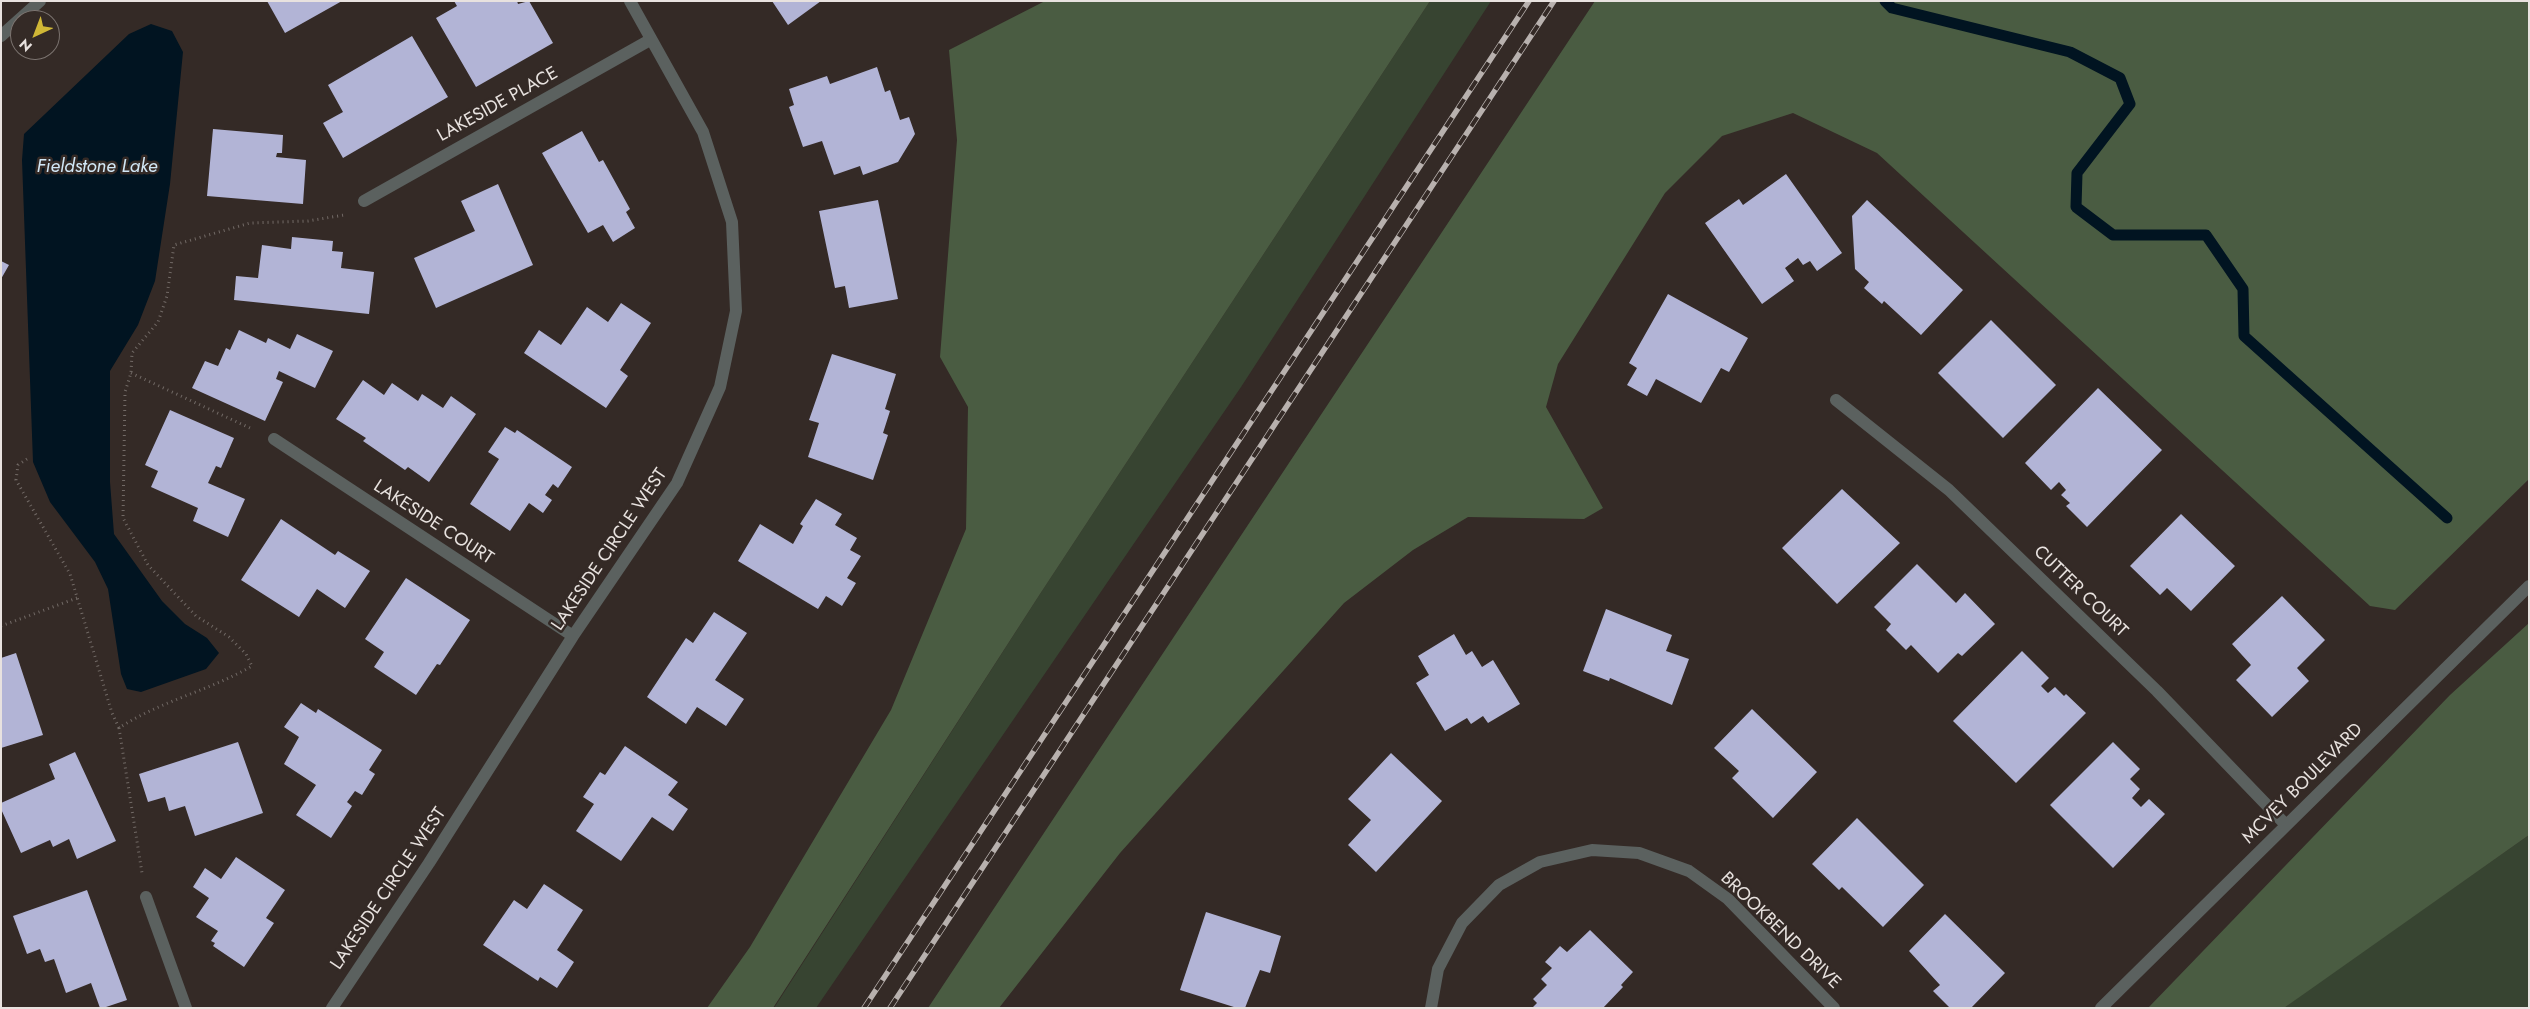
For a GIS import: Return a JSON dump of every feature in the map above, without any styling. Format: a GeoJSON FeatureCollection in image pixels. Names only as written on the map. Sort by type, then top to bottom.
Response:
{"type":"FeatureCollection","features":[{"type":"Feature","properties":{"kind":"street"},"geometry":{"type":"LineString","coordinates":[[1,36],[40,1]]}},
{"type":"Feature","properties":{"kind":"street","name":"LAKESIDE CIRCLE WEST"},"geometry":{"type":"LineString","coordinates":[[332,1008],[429,863],[573,636],[677,483],[720,387],[736,311],[732,222],[703,132],[650,40],[630,1]]}},
{"type":"Feature","properties":{"kind":"street","name":"LAKESIDE PLACE"},"geometry":{"type":"LineString","coordinates":[[364,201],[650,40]]}},
{"type":"Feature","properties":{"kind":"street","name":"CUTTER COURT"},"geometry":{"type":"LineString","coordinates":[[1836,400],[1948,490],[2157,691],[2286,825]]}},
{"type":"Feature","properties":{"kind":"street","name":"LAKESIDE COURT"},"geometry":{"type":"LineString","coordinates":[[274,439],[573,636]]}},
{"type":"Feature","properties":{"kind":"street","name":"MCVEY BOULEVARD"},"geometry":{"type":"LineString","coordinates":[[2101,1008],[2529,586]]}},
{"type":"Feature","properties":{"kind":"street","name":"BROOKBEND DRIVE"},"geometry":{"type":"LineString","coordinates":[[1431,1008],[1438,969],[1462,923],[1498,885],[1540,862],[1592,850],[1639,853],[1690,871],[1728,899],[1834,1008]]}},
{"type":"Feature","properties":{"kind":"street"},"geometry":{"type":"LineString","coordinates":[[146,897],[186,1008]]}},
{"type":"Feature","properties":{"kind":"path"},"geometry":{"type":"LineString","coordinates":[[119,728],[143,712],[229,680],[252,666],[246,654],[229,637],[196,616],[148,565],[122,518],[125,392],[131,373],[132,353],[158,322],[167,296],[174,245],[250,223],[336,218],[352,212],[364,201]]}},
{"type":"Feature","properties":{"kind":"path"},"geometry":{"type":"LineString","coordinates":[[131,373],[274,439]]}},
{"type":"Feature","properties":{"kind":"path"},"geometry":{"type":"LineString","coordinates":[[27,459],[18,466],[16,480],[70,574],[112,713],[119,728],[146,897]]}},
{"type":"Feature","properties":{"kind":"path"},"geometry":{"type":"LineString","coordinates":[[1,626],[77,598]]}},
{"type":"Feature","properties":{"kind":"green space"},"geometry":{"type":"Polygon","coordinates":[[[1045,1],[1430,1],[1040,594],[773,1008],[707,1008],[750,947],[891,710],[966,529],[968,407],[940,357],[957,140],[949,50],[1045,1]]]}},
{"type":"Feature","properties":{"kind":"green space"},"geometry":{"type":"Polygon","coordinates":[[[1430,1],[1491,1],[1241,387],[816,1008],[774,1008],[1040,594],[1430,1]]]}},
{"type":"Feature","properties":{"kind":"green space"},"geometry":{"type":"Polygon","coordinates":[[[1595,1],[2529,1],[2529,479],[2395,610],[2370,606],[1877,153],[1793,113],[1722,136],[1665,193],[1558,364],[1546,407],[1603,508],[1584,519],[1468,517],[1413,550],[1344,603],[1120,853],[999,1008],[928,1008],[1595,1]]]}},
{"type":"Feature","properties":{"kind":"green space"},"geometry":{"type":"Polygon","coordinates":[[[2529,623],[2529,835],[2284,1008],[2148,1008],[2450,695],[2529,623]]]}},
{"type":"Feature","properties":{"kind":"green space"},"geometry":{"type":"Polygon","coordinates":[[[2529,835],[2529,1008],[2284,1008],[2311,988],[2529,835]]]}},
{"type":"Feature","properties":{"kind":"water","name":"Fieldstone Lake"},"geometry":{"type":"Polygon","coordinates":[[[151,24],[172,31],[183,52],[170,184],[155,281],[138,325],[110,371],[110,482],[114,534],[162,601],[185,624],[207,638],[219,653],[206,669],[141,692],[127,689],[121,674],[108,589],[95,562],[50,502],[33,462],[22,160],[24,134],[129,34],[151,24]]]}},
{"type":"Feature","properties":{"kind":"building"},"geometry":{"type":"Polygon","coordinates":[[[267,1],[342,1],[285,33],[267,1]]]}},
{"type":"Feature","properties":{"kind":"building"},"geometry":{"type":"Polygon","coordinates":[[[454,1],[517,1],[518,4],[529,1],[553,43],[476,87],[436,18],[457,6],[454,1]]]}},
{"type":"Feature","properties":{"kind":"building"},"geometry":{"type":"Polygon","coordinates":[[[772,1],[821,1],[788,25],[772,1]]]}},
{"type":"Feature","properties":{"kind":"building"},"geometry":{"type":"Polygon","coordinates":[[[412,36],[448,97],[343,158],[323,123],[343,112],[328,85],[412,36]]]}},
{"type":"Feature","properties":{"kind":"building"},"geometry":{"type":"Polygon","coordinates":[[[877,67],[885,92],[890,90],[900,120],[909,117],[915,134],[898,162],[863,175],[860,166],[834,175],[822,141],[803,147],[789,107],[794,105],[789,89],[827,76],[830,84],[877,67]]]}},
{"type":"Feature","properties":{"kind":"building"},"geometry":{"type":"Polygon","coordinates":[[[213,129],[283,135],[282,153],[277,153],[276,157],[306,160],[303,204],[207,196],[213,129]]]}},
{"type":"Feature","properties":{"kind":"building"},"geometry":{"type":"Polygon","coordinates":[[[582,131],[599,162],[603,160],[630,209],[626,212],[635,228],[613,242],[603,225],[588,233],[542,153],[582,131]]]}},
{"type":"Feature","properties":{"kind":"building"},"geometry":{"type":"Polygon","coordinates":[[[1786,174],[1842,253],[1817,271],[1810,261],[1803,265],[1798,258],[1785,268],[1794,281],[1762,304],[1705,223],[1739,199],[1743,205],[1786,174]]]}},
{"type":"Feature","properties":{"kind":"building"},"geometry":{"type":"Polygon","coordinates":[[[498,184],[533,265],[436,308],[414,258],[475,231],[461,201],[498,184]]]}},
{"type":"Feature","properties":{"kind":"building"},"geometry":{"type":"Polygon","coordinates":[[[878,200],[898,299],[849,308],[845,286],[835,288],[819,211],[878,200]]]}},
{"type":"Feature","properties":{"kind":"building"},"geometry":{"type":"Polygon","coordinates":[[[1867,200],[1963,290],[1921,335],[1884,301],[1882,304],[1864,288],[1869,282],[1855,269],[1852,216],[1867,200]]]}},
{"type":"Feature","properties":{"kind":"building"},"geometry":{"type":"Polygon","coordinates":[[[292,237],[333,241],[332,251],[343,252],[341,268],[374,272],[369,314],[234,300],[236,276],[258,278],[262,245],[291,249],[292,237]]]}},
{"type":"Feature","properties":{"kind":"building"},"geometry":{"type":"Polygon","coordinates":[[[1,261],[9,265],[1,279],[1,261]]]}},
{"type":"Feature","properties":{"kind":"building"},"geometry":{"type":"Polygon","coordinates":[[[1668,294],[1748,338],[1729,372],[1721,368],[1701,403],[1656,379],[1647,396],[1627,385],[1637,368],[1629,363],[1668,294]]]}},
{"type":"Feature","properties":{"kind":"building"},"geometry":{"type":"Polygon","coordinates":[[[621,303],[651,323],[620,370],[628,376],[606,408],[524,353],[539,330],[561,345],[587,307],[608,322],[621,303]]]}},
{"type":"Feature","properties":{"kind":"building"},"geometry":{"type":"Polygon","coordinates":[[[1991,320],[2056,385],[2003,438],[1938,373],[1991,320]]]}},
{"type":"Feature","properties":{"kind":"building"},"geometry":{"type":"Polygon","coordinates":[[[239,330],[266,343],[268,338],[290,349],[297,334],[333,351],[315,388],[279,371],[276,379],[283,382],[265,421],[192,388],[205,361],[218,366],[226,348],[230,350],[239,330]]]}},
{"type":"Feature","properties":{"kind":"building"},"geometry":{"type":"Polygon","coordinates":[[[832,354],[896,374],[885,409],[890,411],[883,433],[888,435],[873,480],[808,457],[819,423],[809,420],[832,354]]]}},
{"type":"Feature","properties":{"kind":"building"},"geometry":{"type":"Polygon","coordinates":[[[363,380],[384,395],[392,383],[418,401],[422,394],[443,408],[451,396],[476,414],[429,482],[408,467],[405,470],[363,441],[366,438],[336,419],[363,380]]]}},
{"type":"Feature","properties":{"kind":"building"},"geometry":{"type":"Polygon","coordinates":[[[2098,388],[2162,450],[2087,527],[2066,506],[2070,503],[2061,495],[2066,490],[2059,482],[2051,490],[2025,463],[2098,388]]]}},
{"type":"Feature","properties":{"kind":"building"},"geometry":{"type":"Polygon","coordinates":[[[170,410],[234,438],[221,468],[216,466],[208,483],[245,499],[228,537],[193,521],[198,508],[151,487],[158,471],[145,465],[170,410]]]}},
{"type":"Feature","properties":{"kind":"building"},"geometry":{"type":"Polygon","coordinates":[[[505,427],[515,433],[517,430],[572,467],[558,488],[553,484],[545,495],[552,500],[543,513],[529,503],[510,531],[470,504],[499,459],[488,452],[505,427]]]}},
{"type":"Feature","properties":{"kind":"building"},"geometry":{"type":"Polygon","coordinates":[[[1842,489],[1900,543],[1837,604],[1782,548],[1842,489]]]}},
{"type":"Feature","properties":{"kind":"building"},"geometry":{"type":"Polygon","coordinates":[[[816,499],[842,514],[835,525],[857,538],[850,550],[861,556],[847,578],[856,583],[842,606],[826,596],[818,609],[738,561],[760,524],[793,544],[803,526],[800,524],[816,499]]]}},
{"type":"Feature","properties":{"kind":"building"},"geometry":{"type":"Polygon","coordinates":[[[2181,514],[2235,566],[2191,611],[2167,588],[2160,595],[2130,566],[2181,514]]]}},
{"type":"Feature","properties":{"kind":"building"},"geometry":{"type":"Polygon","coordinates":[[[281,519],[335,555],[338,551],[370,571],[345,608],[317,589],[299,617],[241,580],[281,519]]]}},
{"type":"Feature","properties":{"kind":"building"},"geometry":{"type":"Polygon","coordinates":[[[1917,564],[1956,603],[1965,593],[1995,624],[1962,656],[1958,653],[1938,673],[1911,645],[1906,650],[1886,630],[1891,624],[1874,607],[1917,564]]]}},
{"type":"Feature","properties":{"kind":"building"},"geometry":{"type":"Polygon","coordinates":[[[406,578],[470,620],[440,665],[437,664],[416,695],[374,667],[384,652],[365,639],[406,578]]]}},
{"type":"Feature","properties":{"kind":"building"},"geometry":{"type":"Polygon","coordinates":[[[2282,596],[2325,640],[2297,668],[2309,681],[2272,717],[2236,680],[2251,665],[2232,644],[2282,596]]]}},
{"type":"Feature","properties":{"kind":"building"},"geometry":{"type":"Polygon","coordinates":[[[1606,609],[1672,635],[1666,651],[1689,659],[1672,705],[1610,678],[1609,681],[1583,671],[1606,609]]]}},
{"type":"Feature","properties":{"kind":"building"},"geometry":{"type":"Polygon","coordinates":[[[714,612],[747,633],[715,680],[744,699],[726,726],[697,707],[686,724],[647,697],[686,638],[693,643],[714,612]]]}},
{"type":"Feature","properties":{"kind":"building"},"geometry":{"type":"Polygon","coordinates":[[[1454,634],[1466,655],[1472,651],[1482,667],[1493,660],[1520,704],[1488,723],[1483,716],[1471,724],[1467,718],[1445,731],[1416,683],[1429,675],[1418,656],[1454,634]]]}},
{"type":"Feature","properties":{"kind":"building"},"geometry":{"type":"Polygon","coordinates":[[[2022,651],[2049,678],[2041,686],[2048,693],[2055,687],[2064,696],[2066,694],[2086,713],[2016,783],[1953,721],[2022,651]]]}},
{"type":"Feature","properties":{"kind":"building"},"geometry":{"type":"Polygon","coordinates":[[[16,653],[43,735],[1,748],[1,658],[16,653]]]}},
{"type":"Feature","properties":{"kind":"building"},"geometry":{"type":"Polygon","coordinates":[[[301,703],[316,713],[318,709],[382,750],[369,770],[375,774],[362,795],[355,791],[347,802],[352,806],[331,838],[296,815],[316,785],[284,764],[299,737],[284,727],[301,703]]]}},
{"type":"Feature","properties":{"kind":"building"},"geometry":{"type":"Polygon","coordinates":[[[1752,709],[1817,772],[1773,818],[1732,778],[1739,771],[1714,748],[1752,709]]]}},
{"type":"Feature","properties":{"kind":"building"},"geometry":{"type":"Polygon","coordinates":[[[238,742],[263,813],[195,836],[185,806],[169,811],[165,797],[148,802],[139,774],[238,742]]]}},
{"type":"Feature","properties":{"kind":"building"},"geometry":{"type":"Polygon","coordinates":[[[2113,742],[2140,769],[2130,779],[2140,789],[2132,798],[2141,807],[2149,799],[2165,814],[2113,868],[2050,805],[2113,742]]]}},
{"type":"Feature","properties":{"kind":"building"},"geometry":{"type":"Polygon","coordinates":[[[625,746],[678,782],[668,795],[688,809],[673,831],[652,817],[621,861],[576,831],[594,804],[583,797],[600,772],[605,775],[625,746]]]}},
{"type":"Feature","properties":{"kind":"building"},"geometry":{"type":"Polygon","coordinates":[[[75,752],[116,841],[77,859],[69,839],[53,847],[50,840],[21,853],[1,809],[1,803],[55,779],[49,764],[75,752]]]}},
{"type":"Feature","properties":{"kind":"building"},"geometry":{"type":"Polygon","coordinates":[[[1391,753],[1442,801],[1376,872],[1348,845],[1371,820],[1348,799],[1391,753]]]}},
{"type":"Feature","properties":{"kind":"building"},"geometry":{"type":"Polygon","coordinates":[[[1857,818],[1924,885],[1883,927],[1842,887],[1839,890],[1812,864],[1857,818]]]}},
{"type":"Feature","properties":{"kind":"building"},"geometry":{"type":"Polygon","coordinates":[[[236,857],[285,890],[266,918],[274,923],[244,967],[213,946],[215,943],[211,941],[218,931],[196,917],[209,898],[193,887],[205,868],[221,879],[236,857]]]}},
{"type":"Feature","properties":{"kind":"building"},"geometry":{"type":"Polygon","coordinates":[[[544,884],[583,910],[557,950],[574,962],[557,988],[540,977],[538,981],[483,945],[514,900],[527,909],[544,884]]]}},
{"type":"Feature","properties":{"kind":"building"},"geometry":{"type":"Polygon","coordinates":[[[87,890],[127,1000],[103,1008],[100,1008],[91,983],[66,993],[54,959],[45,962],[40,949],[27,954],[13,916],[87,890]]]}},
{"type":"Feature","properties":{"kind":"building"},"geometry":{"type":"Polygon","coordinates":[[[1206,912],[1281,936],[1270,973],[1260,970],[1245,1008],[1237,1008],[1180,990],[1206,912]]]}},
{"type":"Feature","properties":{"kind":"building"},"geometry":{"type":"Polygon","coordinates":[[[1945,914],[2005,973],[1971,1008],[1950,1008],[1933,991],[1940,985],[1909,951],[1945,914]]]}},
{"type":"Feature","properties":{"kind":"building"},"geometry":{"type":"Polygon","coordinates":[[[1590,930],[1633,972],[1621,985],[1623,987],[1603,1008],[1532,1008],[1537,1003],[1533,999],[1547,985],[1541,979],[1552,968],[1545,962],[1560,946],[1567,952],[1590,930]]]}},
{"type":"Feature","properties":{"kind":"waterway"},"geometry":{"type":"LineString","coordinates":[[1885,1],[1892,8],[2070,52],[2120,78],[2130,104],[2077,173],[2076,207],[2113,235],[2206,235],[2243,289],[2244,336],[2447,518]]}},
{"type":"Feature","properties":{"kind":"railway"},"geometry":{"type":"LineString","coordinates":[[864,1008],[1529,1]]}},
{"type":"Feature","properties":{"kind":"railway"},"geometry":{"type":"LineString","coordinates":[[890,1008],[1554,1]]}}]}
